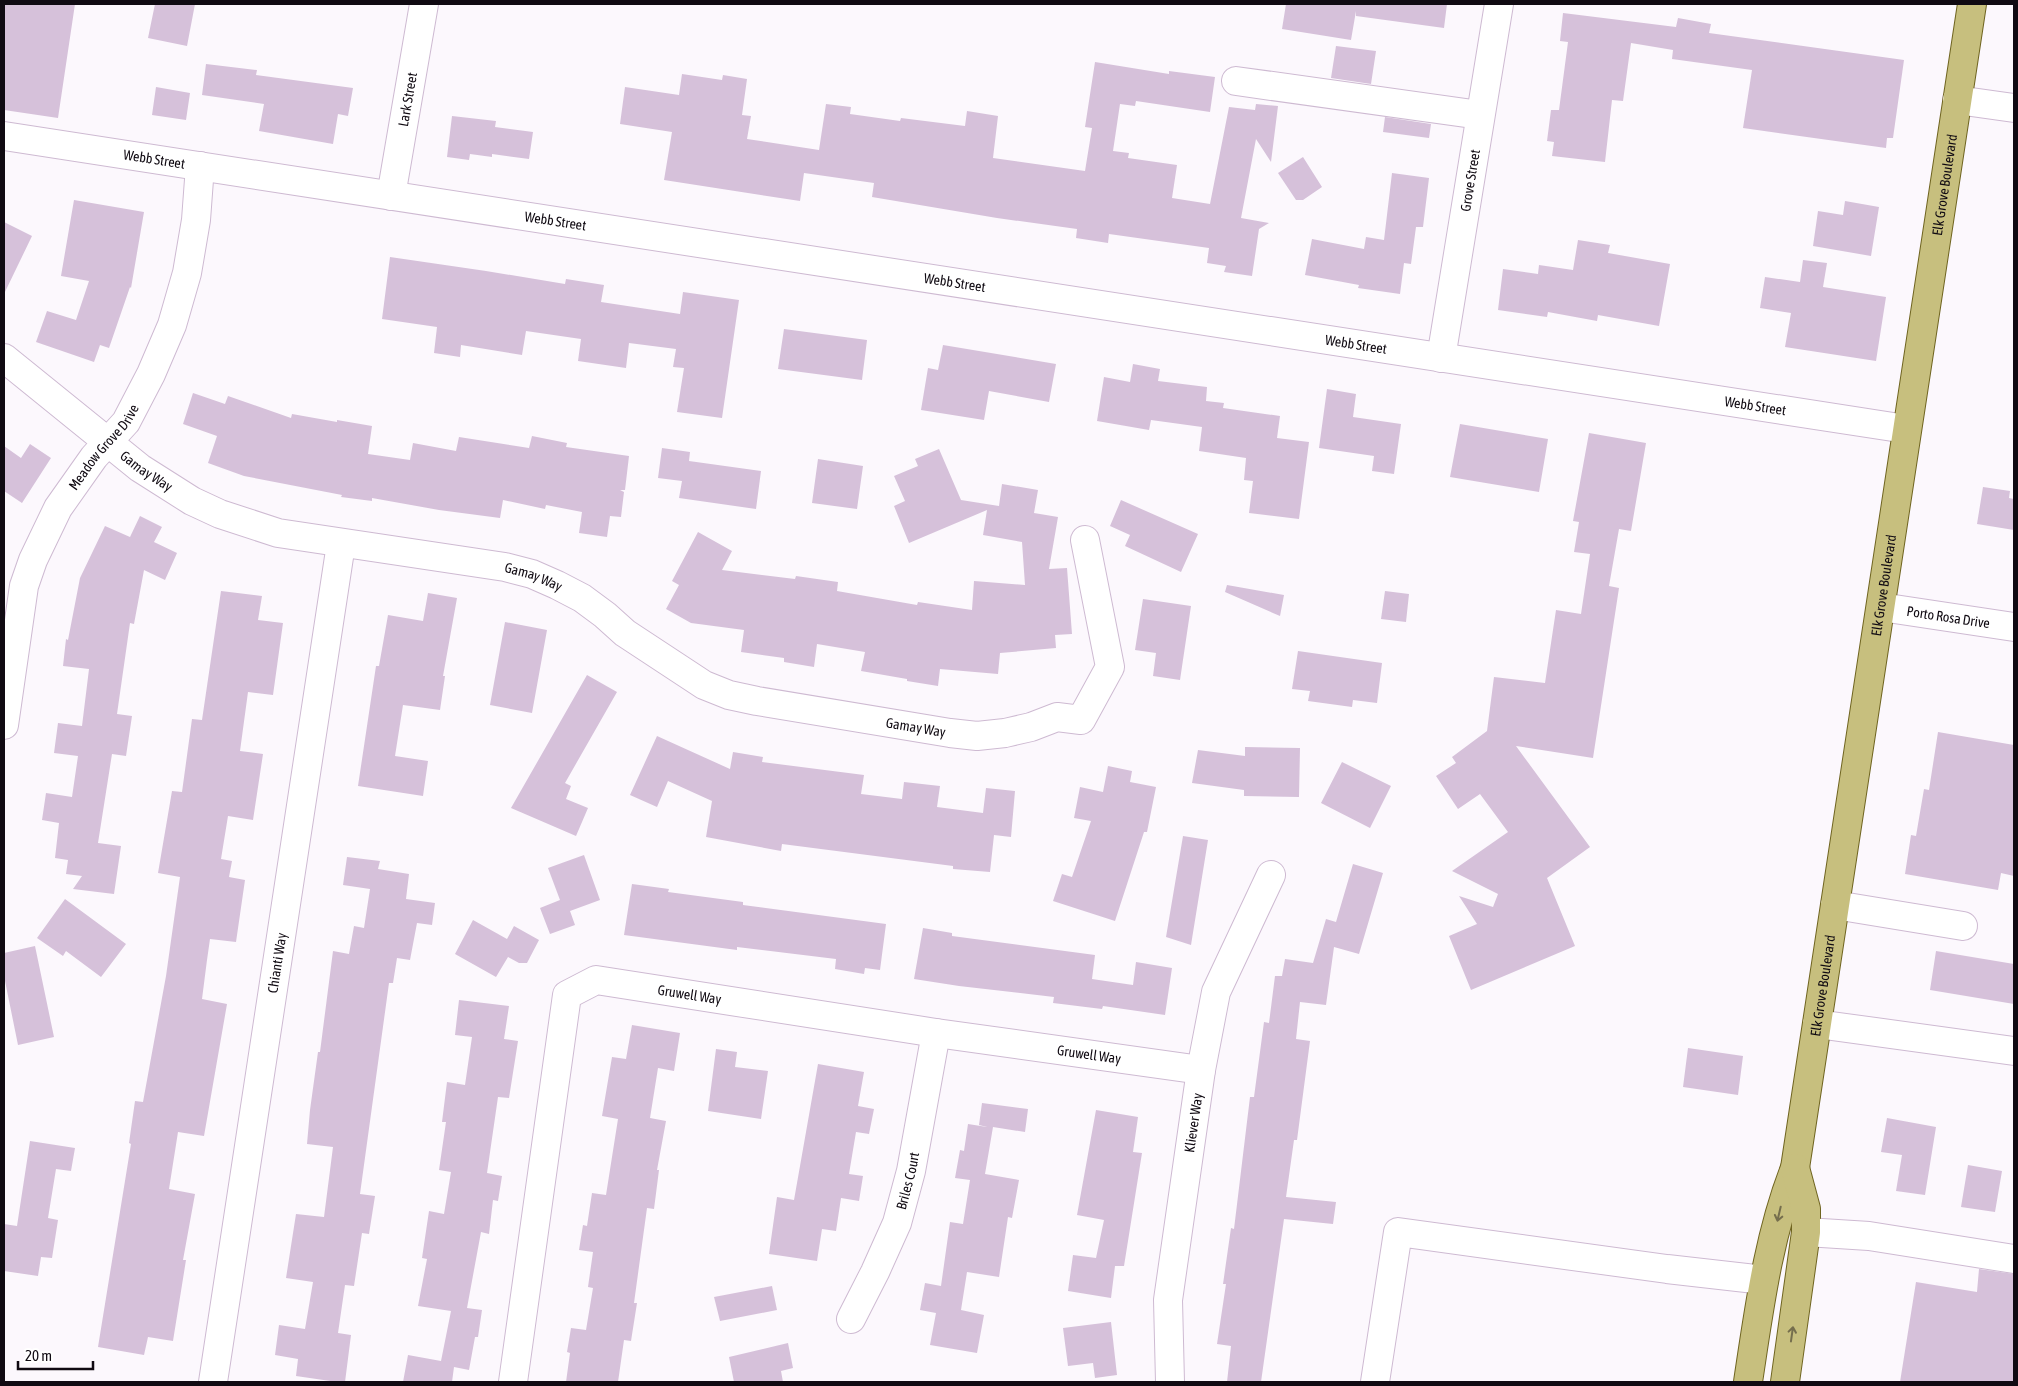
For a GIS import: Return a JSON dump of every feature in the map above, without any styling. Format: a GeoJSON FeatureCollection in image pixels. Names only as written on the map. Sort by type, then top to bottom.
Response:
{"type":"FeatureCollection","features":[{"type":"Feature","properties":{"kind":"main road","name":"Elk Grove Boulevard"},"geometry":{"type":"LineString","coordinates":[[1748,1382],[1764,1280],[1782,1203],[1795,1168],[1972,4]]}},
{"type":"Feature","properties":{"kind":"main road","name":"Elk Grove Boulevard"},"geometry":{"type":"LineString","coordinates":[[1785,1382],[1806,1232],[1806,1209],[1795,1168]]}},
{"type":"Feature","properties":{"kind":"street","name":"Lark Street"},"geometry":{"type":"LineString","coordinates":[[391,196],[424,4]]}},
{"type":"Feature","properties":{"kind":"street","name":"Grove Street"},"geometry":{"type":"LineString","coordinates":[[1441,358],[1499,4]]}},
{"type":"Feature","properties":{"kind":"street"},"geometry":{"type":"LineString","coordinates":[[1236,81],[1480,115]]}},
{"type":"Feature","properties":{"kind":"street"},"geometry":{"type":"LineString","coordinates":[[1957,100],[2014,108]]}},
{"type":"Feature","properties":{"kind":"street","name":"Webb Street"},"geometry":{"type":"LineString","coordinates":[[4,136],[1906,429]]}},
{"type":"Feature","properties":{"kind":"street","name":"Meadow Grove Drive"},"geometry":{"type":"LineString","coordinates":[[4,725],[24,586],[58,508],[94,457],[126,422],[151,374],[172,325],[190,255],[196,220],[200,166]]}},
{"type":"Feature","properties":{"kind":"street","name":"Gamay Way"},"geometry":{"type":"LineString","coordinates":[[4,358],[140,468],[165,485],[220,514],[278,533],[341,544],[504,567],[532,574],[557,584],[582,598],[625,633],[680,671],[704,685],[729,695],[757,701],[977,736],[1005,733],[1031,727],[1056,717],[1080,720],[1110,667],[1084,540]]}},
{"type":"Feature","properties":{"kind":"street","name":"Chianti Way"},"geometry":{"type":"LineString","coordinates":[[213,1382],[341,544]]}},
{"type":"Feature","properties":{"kind":"street","name":"Porto Rosa Drive"},"geometry":{"type":"LineString","coordinates":[[1881,607],[2014,627]]}},
{"type":"Feature","properties":{"kind":"street","name":"Kliever Way"},"geometry":{"type":"LineString","coordinates":[[1170,1382],[1168,1300],[1201,1070],[1216,992],[1271,875]]}},
{"type":"Feature","properties":{"kind":"street"},"geometry":{"type":"LineString","coordinates":[[1835,905],[1963,926]]}},
{"type":"Feature","properties":{"kind":"street","name":"Gruwell Way"},"geometry":{"type":"LineString","coordinates":[[513,1382],[567,995],[596,980],[936,1033],[1201,1070]]}},
{"type":"Feature","properties":{"kind":"street"},"geometry":{"type":"LineString","coordinates":[[1817,1024],[2014,1051]]}},
{"type":"Feature","properties":{"kind":"street","name":"Briles Court"},"geometry":{"type":"LineString","coordinates":[[851,1319],[897,1223],[911,1171],[936,1033]]}},
{"type":"Feature","properties":{"kind":"street"},"geometry":{"type":"LineString","coordinates":[[1375,1382],[1398,1232],[1658,1268],[1764,1280]]}},
{"type":"Feature","properties":{"kind":"street"},"geometry":{"type":"LineString","coordinates":[[1806,1232],[1869,1236],[2014,1259]]}},
{"type":"Feature","properties":{"kind":"building"},"geometry":{"type":"Polygon","coordinates":[[[4,4],[75,4],[58,118],[4,110],[4,4]]]}},
{"type":"Feature","properties":{"kind":"building"},"geometry":{"type":"Polygon","coordinates":[[[155,4],[195,4],[187,46],[148,38],[155,4]]]}},
{"type":"Feature","properties":{"kind":"building"},"geometry":{"type":"Polygon","coordinates":[[[1286,4],[1447,4],[1444,28],[1356,16],[1356,11],[1351,40],[1282,29],[1286,4]]]}},
{"type":"Feature","properties":{"kind":"building"},"geometry":{"type":"Polygon","coordinates":[[[1563,13],[1676,27],[1678,18],[1711,24],[1709,33],[1904,60],[1893,138],[1887,138],[1886,148],[1743,128],[1752,70],[1672,59],[1673,50],[1631,43],[1623,101],[1612,100],[1605,162],[1552,156],[1554,142],[1547,141],[1551,110],[1559,110],[1568,42],[1560,41],[1563,13]]]}},
{"type":"Feature","properties":{"kind":"building"},"geometry":{"type":"Polygon","coordinates":[[[1336,46],[1376,51],[1371,84],[1331,78],[1336,46]]]}},
{"type":"Feature","properties":{"kind":"building"},"geometry":{"type":"Polygon","coordinates":[[[1095,62],[1169,74],[1169,71],[1215,77],[1210,112],[1136,101],[1135,106],[1120,104],[1113,151],[1129,153],[1128,158],[1177,165],[1172,198],[1210,204],[1229,107],[1255,110],[1256,104],[1278,106],[1271,162],[1256,139],[1241,218],[1269,223],[1259,229],[1252,276],[1224,272],[1226,266],[1207,263],[1209,248],[1109,234],[1108,243],[1076,238],[1077,229],[872,197],[874,183],[804,173],[800,201],[664,180],[672,132],[620,124],[625,87],[679,95],[682,74],[722,80],[723,75],[747,79],[742,115],[751,116],[747,139],[819,150],[826,104],[851,107],[850,114],[900,121],[901,118],[965,126],[967,111],[998,116],[993,158],[1085,171],[1092,128],[1085,127],[1095,62]]]}},
{"type":"Feature","properties":{"kind":"building"},"geometry":{"type":"Polygon","coordinates":[[[206,64],[257,70],[256,75],[353,88],[348,116],[338,114],[333,144],[259,131],[264,104],[202,95],[206,64]]]}},
{"type":"Feature","properties":{"kind":"building"},"geometry":{"type":"Polygon","coordinates":[[[156,87],[190,93],[186,120],[152,115],[156,87]]]}},
{"type":"Feature","properties":{"kind":"building"},"geometry":{"type":"Polygon","coordinates":[[[452,116],[496,121],[495,127],[533,132],[529,159],[492,154],[492,157],[470,154],[469,160],[447,157],[452,116]]]}},
{"type":"Feature","properties":{"kind":"building"},"geometry":{"type":"Polygon","coordinates":[[[1385,117],[1431,124],[1429,138],[1383,132],[1385,117]]]}},
{"type":"Feature","properties":{"kind":"building"},"geometry":{"type":"Polygon","coordinates":[[[1303,157],[1322,187],[1303,200],[1296,200],[1278,173],[1303,157]]]}},
{"type":"Feature","properties":{"kind":"building"},"geometry":{"type":"Polygon","coordinates":[[[1392,173],[1429,178],[1423,227],[1416,227],[1411,264],[1404,263],[1400,294],[1358,288],[1359,285],[1305,275],[1312,239],[1364,249],[1366,237],[1384,240],[1392,173]]]}},
{"type":"Feature","properties":{"kind":"building"},"geometry":{"type":"Polygon","coordinates":[[[74,200],[144,212],[131,288],[109,348],[100,345],[94,362],[36,342],[47,311],[76,320],[89,281],[61,276],[74,200]]]}},
{"type":"Feature","properties":{"kind":"building"},"geometry":{"type":"Polygon","coordinates":[[[1845,201],[1879,207],[1871,256],[1813,246],[1818,211],[1843,215],[1845,201]]]}},
{"type":"Feature","properties":{"kind":"building"},"geometry":{"type":"Polygon","coordinates":[[[4,222],[32,236],[4,294],[4,222]]]}},
{"type":"Feature","properties":{"kind":"building"},"geometry":{"type":"Polygon","coordinates":[[[1578,240],[1610,245],[1608,253],[1670,264],[1659,326],[1598,315],[1597,321],[1548,312],[1547,317],[1498,310],[1503,269],[1538,274],[1539,265],[1573,270],[1578,240]]]}},
{"type":"Feature","properties":{"kind":"building"},"geometry":{"type":"Polygon","coordinates":[[[390,257],[565,284],[566,279],[604,285],[601,302],[680,314],[683,292],[739,300],[722,418],[677,412],[684,368],[673,367],[676,349],[629,343],[626,368],[578,361],[581,339],[526,331],[522,355],[461,345],[460,357],[434,353],[437,327],[382,319],[390,257]]]}},
{"type":"Feature","properties":{"kind":"building"},"geometry":{"type":"Polygon","coordinates":[[[1803,260],[1827,263],[1823,287],[1886,297],[1876,361],[1785,347],[1791,313],[1760,308],[1765,277],[1800,282],[1803,260]]]}},
{"type":"Feature","properties":{"kind":"building"},"geometry":{"type":"Polygon","coordinates":[[[784,329],[867,340],[862,380],[778,369],[784,329]]]}},
{"type":"Feature","properties":{"kind":"building"},"geometry":{"type":"Polygon","coordinates":[[[943,345],[1056,364],[1049,402],[989,391],[984,420],[921,410],[928,368],[938,370],[943,345]]]}},
{"type":"Feature","properties":{"kind":"building"},"geometry":{"type":"Polygon","coordinates":[[[1133,364],[1160,369],[1158,381],[1207,387],[1206,401],[1224,403],[1223,408],[1280,416],[1277,438],[1309,442],[1299,519],[1249,513],[1253,481],[1244,480],[1246,458],[1199,451],[1202,427],[1151,420],[1149,430],[1097,421],[1104,377],[1130,382],[1133,364]]]}},
{"type":"Feature","properties":{"kind":"building"},"geometry":{"type":"Polygon","coordinates":[[[1327,389],[1356,394],[1353,417],[1401,424],[1394,474],[1372,471],[1374,456],[1319,448],[1327,389]]]}},
{"type":"Feature","properties":{"kind":"building"},"geometry":{"type":"Polygon","coordinates":[[[193,393],[225,404],[228,396],[291,418],[292,414],[372,426],[368,454],[410,460],[413,443],[456,451],[459,437],[529,448],[532,436],[567,443],[566,447],[629,456],[625,490],[620,490],[624,492],[621,517],[610,516],[607,537],[579,533],[582,512],[546,505],[545,509],[503,500],[500,518],[439,510],[372,498],[372,501],[341,497],[342,495],[244,476],[208,463],[217,436],[183,424],[193,393]]]}},
{"type":"Feature","properties":{"kind":"building"},"geometry":{"type":"Polygon","coordinates":[[[1460,424],[1548,439],[1539,492],[1450,477],[1460,424]]]}},
{"type":"Feature","properties":{"kind":"building"},"geometry":{"type":"Polygon","coordinates":[[[1589,433],[1646,443],[1631,531],[1619,529],[1609,586],[1619,588],[1593,758],[1516,746],[1590,847],[1547,878],[1575,946],[1471,990],[1449,936],[1477,924],[1459,896],[1493,907],[1498,894],[1452,871],[1508,832],[1480,794],[1458,809],[1436,776],[1456,763],[1452,757],[1487,731],[1494,677],[1545,683],[1556,610],[1581,614],[1590,554],[1574,552],[1579,522],[1573,521],[1589,433]]]}},
{"type":"Feature","properties":{"kind":"building"},"geometry":{"type":"Polygon","coordinates":[[[30,444],[51,458],[22,503],[4,491],[4,446],[21,458],[30,444]]]}},
{"type":"Feature","properties":{"kind":"building"},"geometry":{"type":"Polygon","coordinates":[[[662,448],[690,452],[689,461],[761,471],[756,509],[679,498],[682,481],[658,478],[662,448]]]}},
{"type":"Feature","properties":{"kind":"building"},"geometry":{"type":"Polygon","coordinates":[[[939,449],[961,500],[999,506],[1002,484],[1038,490],[1034,513],[1058,517],[1049,569],[1067,568],[1072,634],[1055,635],[1056,648],[1000,653],[998,674],[940,669],[938,686],[861,671],[865,652],[817,644],[814,667],[784,662],[784,658],[741,652],[744,630],[691,623],[666,609],[679,585],[672,581],[698,532],[732,551],[722,570],[795,579],[796,576],[838,582],[837,591],[917,605],[918,602],[972,610],[974,581],[1025,585],[1022,542],[983,535],[987,510],[909,543],[894,506],[905,501],[894,476],[918,466],[915,459],[939,449]]]}},
{"type":"Feature","properties":{"kind":"building"},"geometry":{"type":"Polygon","coordinates":[[[818,459],[863,466],[857,509],[812,503],[818,459]]]}},
{"type":"Feature","properties":{"kind":"building"},"geometry":{"type":"Polygon","coordinates":[[[1983,487],[2010,491],[2009,498],[2014,499],[2014,530],[1977,524],[1983,487]]]}},
{"type":"Feature","properties":{"kind":"building"},"geometry":{"type":"Polygon","coordinates":[[[1121,500],[1198,534],[1181,572],[1125,546],[1130,535],[1110,526],[1121,500]]]}},
{"type":"Feature","properties":{"kind":"building"},"geometry":{"type":"Polygon","coordinates":[[[140,516],[162,527],[154,542],[177,553],[165,580],[144,570],[134,624],[130,623],[117,714],[132,716],[126,756],[112,754],[98,843],[121,846],[114,894],[73,889],[82,876],[66,874],[68,860],[55,858],[59,823],[42,820],[46,793],[72,797],[78,756],[54,753],[58,723],[82,726],[89,669],[63,666],[66,639],[68,640],[80,578],[105,526],[130,537],[140,516]]]}},
{"type":"Feature","properties":{"kind":"building"},"geometry":{"type":"Polygon","coordinates":[[[1227,585],[1284,595],[1280,616],[1225,592],[1227,585]]]}},
{"type":"Feature","properties":{"kind":"building"},"geometry":{"type":"Polygon","coordinates":[[[221,591],[262,596],[258,620],[283,623],[273,695],[248,692],[240,751],[263,754],[253,820],[228,816],[221,859],[232,861],[229,877],[245,880],[236,942],[210,939],[202,999],[227,1004],[204,1136],[178,1132],[169,1189],[195,1194],[183,1260],[186,1260],[173,1341],[148,1337],[144,1355],[98,1347],[131,1144],[129,1143],[135,1101],[143,1102],[166,976],[180,877],[158,873],[172,791],[182,792],[192,719],[202,720],[221,591]]]}},
{"type":"Feature","properties":{"kind":"building"},"geometry":{"type":"Polygon","coordinates":[[[1385,591],[1409,594],[1406,622],[1381,619],[1385,591]]]}},
{"type":"Feature","properties":{"kind":"building"},"geometry":{"type":"Polygon","coordinates":[[[428,593],[457,598],[443,676],[445,676],[440,710],[403,705],[395,756],[428,761],[423,796],[358,786],[376,666],[379,666],[388,615],[423,621],[428,593]]]}},
{"type":"Feature","properties":{"kind":"building"},"geometry":{"type":"Polygon","coordinates":[[[1143,599],[1191,606],[1180,680],[1153,676],[1156,653],[1135,650],[1143,599]]]}},
{"type":"Feature","properties":{"kind":"building"},"geometry":{"type":"Polygon","coordinates":[[[505,622],[547,630],[532,713],[490,705],[505,622]]]}},
{"type":"Feature","properties":{"kind":"building"},"geometry":{"type":"Polygon","coordinates":[[[1298,651],[1382,663],[1377,703],[1353,700],[1352,707],[1308,701],[1310,691],[1292,689],[1298,651]]]}},
{"type":"Feature","properties":{"kind":"building"},"geometry":{"type":"Polygon","coordinates":[[[587,675],[617,692],[565,783],[571,786],[566,799],[588,808],[576,836],[511,808],[587,675]]]}},
{"type":"Feature","properties":{"kind":"building"},"geometry":{"type":"Polygon","coordinates":[[[1938,732],[2014,745],[2014,876],[2001,873],[1998,890],[1905,874],[1911,835],[1916,836],[1924,789],[1929,790],[1938,732]]]}},
{"type":"Feature","properties":{"kind":"building"},"geometry":{"type":"Polygon","coordinates":[[[657,736],[730,769],[733,752],[763,757],[762,762],[864,775],[861,794],[902,799],[904,782],[940,786],[937,807],[983,813],[986,788],[1015,791],[1011,837],[994,835],[990,872],[953,869],[953,866],[782,844],[781,851],[706,837],[712,801],[668,781],[657,807],[630,795],[657,736]]]}},
{"type":"Feature","properties":{"kind":"building"},"geometry":{"type":"Polygon","coordinates":[[[1245,747],[1300,748],[1299,797],[1244,796],[1244,790],[1192,783],[1198,750],[1245,756],[1245,747]]]}},
{"type":"Feature","properties":{"kind":"building"},"geometry":{"type":"Polygon","coordinates":[[[1342,762],[1391,786],[1370,828],[1321,803],[1342,762]]]}},
{"type":"Feature","properties":{"kind":"building"},"geometry":{"type":"Polygon","coordinates":[[[1108,766],[1132,771],[1130,782],[1156,787],[1147,832],[1144,832],[1115,921],[1053,901],[1062,874],[1072,877],[1091,821],[1074,818],[1080,787],[1103,792],[1108,766]]]}},
{"type":"Feature","properties":{"kind":"building"},"geometry":{"type":"Polygon","coordinates":[[[1183,836],[1208,840],[1191,945],[1166,937],[1183,836]]]}},
{"type":"Feature","properties":{"kind":"building"},"geometry":{"type":"Polygon","coordinates":[[[584,855],[600,900],[570,911],[575,925],[550,934],[540,908],[560,900],[548,868],[584,855]]]}},
{"type":"Feature","properties":{"kind":"building"},"geometry":{"type":"Polygon","coordinates":[[[347,857],[380,861],[378,869],[409,874],[406,899],[435,903],[432,925],[417,923],[410,960],[397,958],[393,983],[389,983],[360,1194],[375,1196],[369,1234],[362,1233],[354,1286],[345,1285],[338,1333],[351,1335],[345,1382],[337,1382],[296,1376],[298,1359],[275,1355],[279,1325],[305,1329],[313,1282],[286,1278],[296,1214],[324,1217],[333,1147],[307,1144],[318,1052],[320,1052],[333,951],[349,954],[354,926],[364,928],[370,889],[343,885],[347,857]]]}},
{"type":"Feature","properties":{"kind":"building"},"geometry":{"type":"Polygon","coordinates":[[[1353,864],[1383,873],[1359,954],[1334,947],[1326,1005],[1300,1002],[1296,1039],[1310,1041],[1297,1140],[1294,1140],[1286,1197],[1336,1202],[1333,1224],[1284,1219],[1261,1382],[1227,1382],[1231,1346],[1217,1344],[1226,1284],[1223,1284],[1231,1228],[1234,1229],[1250,1097],[1254,1097],[1264,1022],[1269,1023],[1275,976],[1282,976],[1285,959],[1313,963],[1326,919],[1336,922],[1353,864]]]}},
{"type":"Feature","properties":{"kind":"building"},"geometry":{"type":"Polygon","coordinates":[[[632,884],[669,889],[668,892],[743,902],[743,905],[886,924],[880,970],[865,968],[864,974],[835,969],[836,959],[737,947],[737,950],[624,935],[632,884]]]}},
{"type":"Feature","properties":{"kind":"building"},"geometry":{"type":"Polygon","coordinates":[[[65,899],[126,944],[101,977],[66,951],[63,956],[37,938],[65,899]]]}},
{"type":"Feature","properties":{"kind":"building"},"geometry":{"type":"Polygon","coordinates":[[[473,920],[507,939],[514,926],[539,940],[527,963],[519,963],[508,957],[496,977],[455,954],[473,920]]]}},
{"type":"Feature","properties":{"kind":"building"},"geometry":{"type":"Polygon","coordinates":[[[923,928],[952,933],[952,936],[1095,955],[1092,979],[1133,985],[1136,962],[1172,968],[1165,1015],[1103,1006],[1102,1009],[1053,1003],[1054,997],[914,979],[923,928]]]}},
{"type":"Feature","properties":{"kind":"building"},"geometry":{"type":"Polygon","coordinates":[[[35,946],[54,1037],[18,1045],[4,976],[4,953],[35,946]]]}},
{"type":"Feature","properties":{"kind":"building"},"geometry":{"type":"Polygon","coordinates":[[[1936,951],[2014,964],[2014,1004],[1930,990],[1936,951]]]}},
{"type":"Feature","properties":{"kind":"building"},"geometry":{"type":"Polygon","coordinates":[[[459,1000],[509,1006],[504,1039],[518,1041],[509,1098],[498,1097],[487,1173],[502,1176],[498,1201],[493,1200],[489,1234],[481,1232],[467,1308],[482,1310],[478,1337],[475,1337],[469,1370],[454,1367],[452,1382],[403,1382],[408,1355],[441,1361],[451,1311],[418,1306],[427,1259],[422,1258],[429,1211],[444,1214],[451,1172],[439,1170],[446,1122],[442,1122],[447,1082],[465,1085],[472,1037],[455,1035],[459,1000]]]}},
{"type":"Feature","properties":{"kind":"building"},"geometry":{"type":"Polygon","coordinates":[[[632,1025],[680,1033],[674,1071],[658,1068],[650,1118],[666,1121],[657,1170],[659,1170],[654,1209],[647,1208],[634,1303],[637,1303],[631,1341],[624,1340],[618,1382],[566,1382],[570,1353],[567,1352],[571,1328],[586,1330],[593,1288],[588,1287],[593,1252],[579,1250],[583,1225],[587,1226],[592,1193],[606,1195],[618,1119],[602,1116],[612,1057],[626,1059],[632,1025]]]}},
{"type":"Feature","properties":{"kind":"building"},"geometry":{"type":"Polygon","coordinates":[[[1688,1048],[1743,1056],[1738,1095],[1683,1087],[1688,1048]]]}},
{"type":"Feature","properties":{"kind":"building"},"geometry":{"type":"Polygon","coordinates":[[[716,1049],[737,1052],[735,1067],[768,1071],[761,1119],[708,1111],[716,1049]]]}},
{"type":"Feature","properties":{"kind":"building"},"geometry":{"type":"Polygon","coordinates":[[[818,1064],[864,1072],[858,1106],[874,1109],[869,1134],[856,1132],[849,1174],[863,1176],[859,1201],[841,1198],[836,1231],[822,1229],[817,1261],[769,1254],[777,1197],[794,1200],[818,1064]]]}},
{"type":"Feature","properties":{"kind":"building"},"geometry":{"type":"Polygon","coordinates":[[[982,1103],[1028,1109],[1025,1132],[993,1127],[985,1174],[1019,1180],[1012,1218],[1008,1217],[999,1277],[967,1272],[961,1310],[984,1315],[977,1353],[930,1345],[936,1313],[920,1310],[925,1283],[941,1286],[950,1222],[963,1224],[970,1180],[955,1178],[960,1150],[964,1151],[968,1124],[987,1127],[979,1125],[982,1103]]]}},
{"type":"Feature","properties":{"kind":"building"},"geometry":{"type":"Polygon","coordinates":[[[1096,1110],[1138,1117],[1133,1152],[1142,1153],[1124,1266],[1115,1266],[1111,1298],[1068,1291],[1073,1255],[1096,1258],[1104,1220],[1077,1215],[1096,1110]]]}},
{"type":"Feature","properties":{"kind":"building"},"geometry":{"type":"Polygon","coordinates":[[[1887,1118],[1936,1127],[1925,1195],[1896,1191],[1902,1155],[1881,1152],[1887,1118]]]}},
{"type":"Feature","properties":{"kind":"building"},"geometry":{"type":"Polygon","coordinates":[[[30,1141],[75,1148],[71,1171],[56,1169],[48,1218],[58,1220],[52,1258],[41,1257],[38,1276],[4,1271],[4,1224],[17,1226],[30,1141]]]}},
{"type":"Feature","properties":{"kind":"building"},"geometry":{"type":"Polygon","coordinates":[[[1968,1165],[2002,1171],[1995,1212],[1961,1207],[1968,1165]]]}},
{"type":"Feature","properties":{"kind":"building"},"geometry":{"type":"Polygon","coordinates":[[[1979,1269],[2014,1274],[2014,1382],[1900,1382],[1916,1282],[1977,1292],[1979,1269]]]}},
{"type":"Feature","properties":{"kind":"building"},"geometry":{"type":"Polygon","coordinates":[[[772,1286],[777,1310],[720,1321],[714,1297],[772,1286]]]}},
{"type":"Feature","properties":{"kind":"building"},"geometry":{"type":"Polygon","coordinates":[[[1111,1322],[1117,1375],[1095,1378],[1093,1363],[1068,1366],[1063,1328],[1111,1322]]]}},
{"type":"Feature","properties":{"kind":"building"},"geometry":{"type":"Polygon","coordinates":[[[788,1343],[793,1368],[781,1371],[783,1382],[734,1382],[729,1357],[788,1343]]]}}]}
